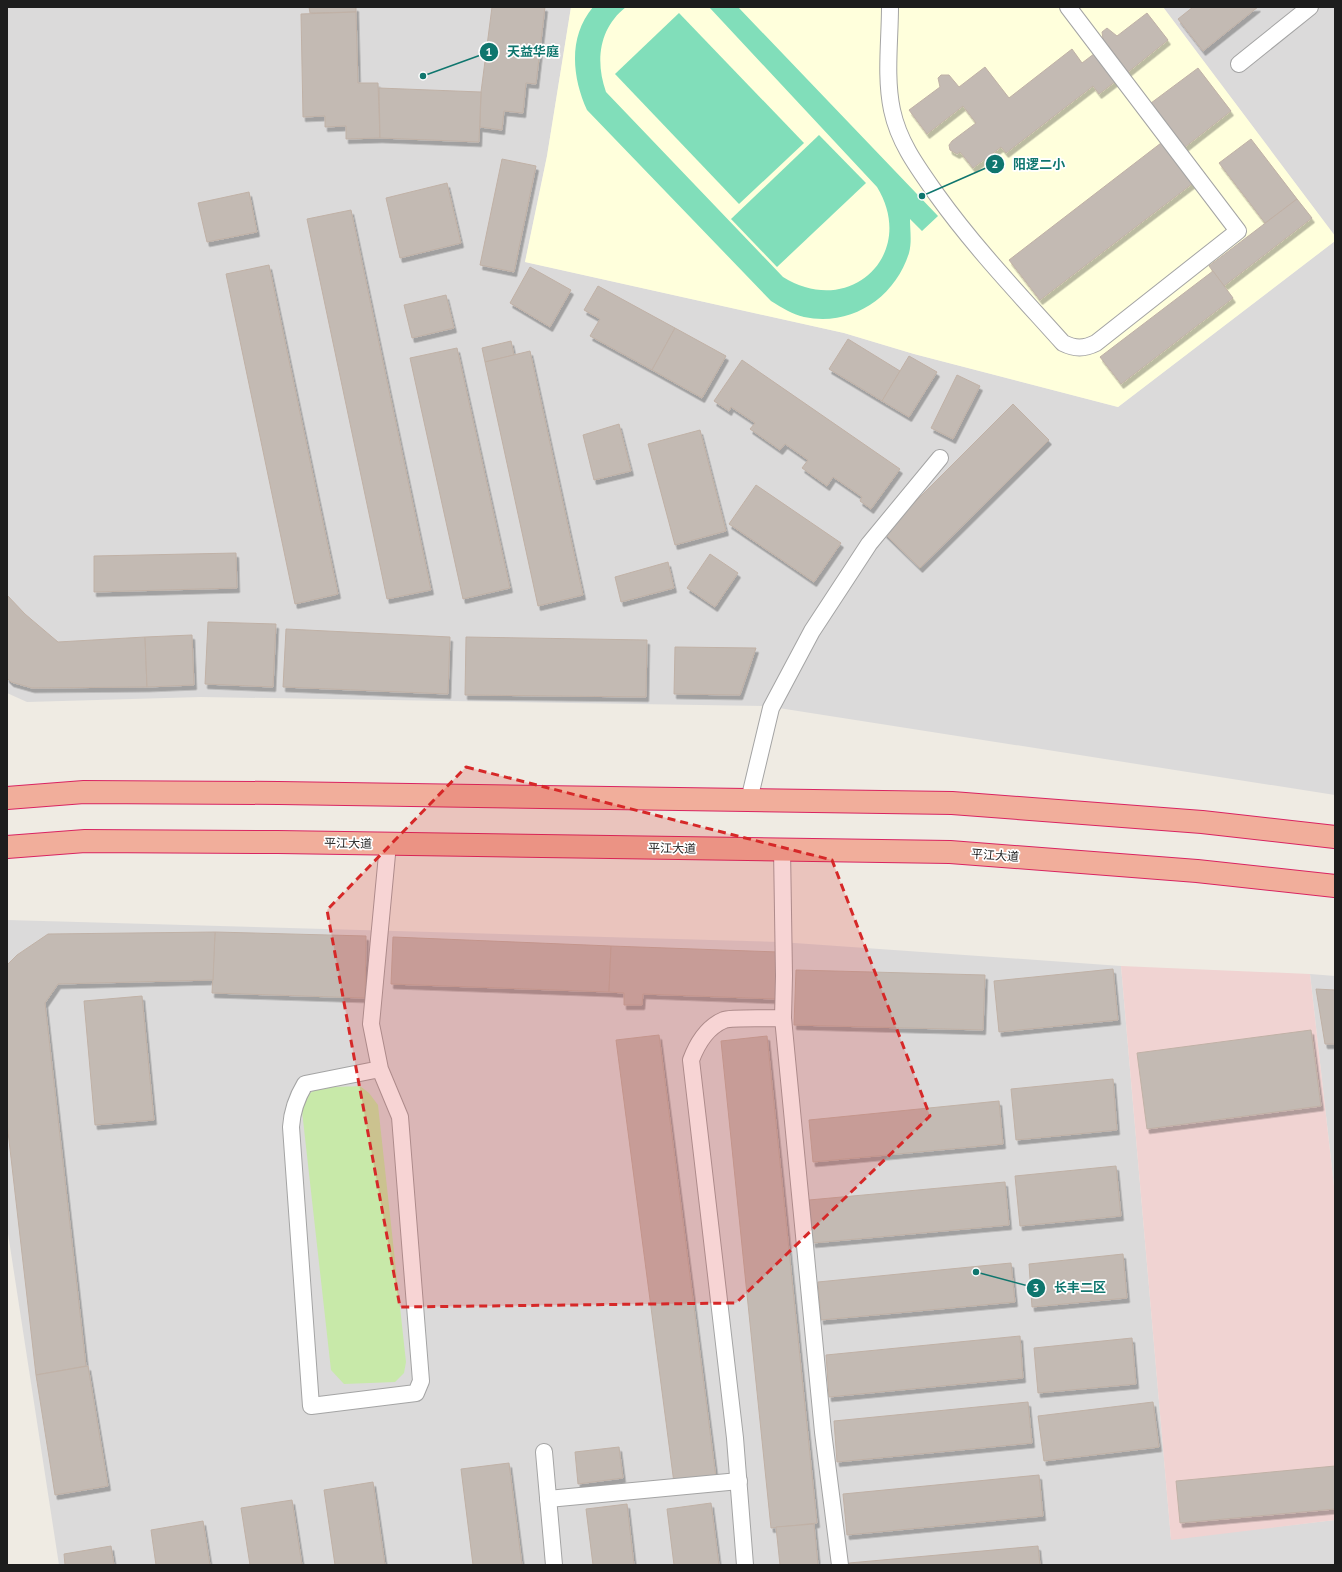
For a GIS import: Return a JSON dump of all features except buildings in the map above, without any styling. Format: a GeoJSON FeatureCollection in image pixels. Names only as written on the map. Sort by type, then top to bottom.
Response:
{"type":"FeatureCollection","features":[{"type":"Feature","properties":{"kind":"highway"},"geometry":{"type":"LineString","coordinates":[[7,798],[84,792],[279,793],[952,803],[1202,822],[1335,837]]}},
{"type":"Feature","properties":{"kind":"highway","name":"平江大道"},"geometry":{"type":"LineString","coordinates":[[7,847],[85,841],[950,852],[1197,871],[1335,886]]}},
{"type":"Feature","properties":{"kind":"lane"},"geometry":{"type":"LineString","coordinates":[[890,7],[889,90],[897,128],[906,150],[969,238],[1063,343],[1071,347],[1081,348],[1096,343],[1238,231],[1068,7]]}},
{"type":"Feature","properties":{"kind":"lane"},"geometry":{"type":"LineString","coordinates":[[1239,64],[1310,7]]}},
{"type":"Feature","properties":{"kind":"lane"},"geometry":{"type":"LineString","coordinates":[[749,800],[771,708],[812,631],[869,544],[940,458]]}},
{"type":"Feature","properties":{"kind":"lane"},"geometry":{"type":"LineString","coordinates":[[380,1069],[305,1084],[297,1097],[292,1112],[291,1127],[311,1406],[416,1393],[421,1380],[400,1117],[380,1069],[371,1024],[388,844]]}},
{"type":"Feature","properties":{"kind":"lane"},"geometry":{"type":"LineString","coordinates":[[782,849],[784,976],[783,1018],[823,1432],[840,1565]]}},
{"type":"Feature","properties":{"kind":"lane"},"geometry":{"type":"LineString","coordinates":[[745,1565],[735,1438],[691,1060],[702,1037],[712,1027],[724,1020],[783,1018]]}},
{"type":"Feature","properties":{"kind":"lane"},"geometry":{"type":"LineString","coordinates":[[544,1452],[554,1565]]}},
{"type":"Feature","properties":{"kind":"lane"},"geometry":{"type":"LineString","coordinates":[[548,1499],[739,1481]]}},
{"type":"Feature","properties":{"kind":"highlighted area"},"geometry":{"type":"Polygon","coordinates":[[[466,767],[832,860],[930,1116],[736,1303],[400,1307],[327,910],[466,767]]]}},
{"type":"Feature","properties":{"kind":"shaded area"},"geometry":{"type":"Polygon","coordinates":[[[7,7],[571,7],[547,156],[525,262],[844,333],[914,354],[1118,407],[1335,241],[1335,795],[766,706],[201,697],[27,702],[7,693],[7,7]]]}},
{"type":"Feature","properties":{"kind":"shaded area"},"geometry":{"type":"Polygon","coordinates":[[[571,7],[1163,7],[1335,236],[1335,241],[1118,407],[914,354],[844,333],[525,262],[547,156],[571,7]]]}},
{"type":"Feature","properties":{"kind":"shaded area"},"geometry":{"type":"Polygon","coordinates":[[[1163,7],[1335,7],[1335,236],[1163,7]]]}},
{"type":"Feature","properties":{"kind":"shaded area"},"geometry":{"type":"Polygon","coordinates":[[[7,920],[780,942],[1121,966],[1171,1539],[1335,1520],[1335,1565],[59,1565],[7,1227],[7,920]]]}},
{"type":"Feature","properties":{"kind":"shaded area"},"geometry":{"type":"Polygon","coordinates":[[[1121,966],[1310,974],[1335,1195],[1335,1520],[1171,1540],[1121,966]]]}},
{"type":"Feature","properties":{"kind":"shaded area"},"geometry":{"type":"Polygon","coordinates":[[[1310,974],[1335,976],[1335,1195],[1310,974]]]}},
{"type":"Feature","properties":{"kind":"green space"},"geometry":{"type":"Polygon","coordinates":[[[593,7],[626,7],[617,15],[610,25],[602,46],[600,57],[601,69],[606,92],[783,277],[808,288],[832,290],[853,285],[870,273],[883,256],[889,235],[887,212],[877,187],[709,7],[738,7],[938,216],[922,231],[910,219],[911,240],[909,253],[902,269],[882,296],[869,306],[854,313],[838,318],[821,319],[800,316],[771,301],[587,110],[578,84],[575,57],[579,31],[593,7]]]}},
{"type":"Feature","properties":{"kind":"green space"},"geometry":{"type":"Polygon","coordinates":[[[679,13],[804,143],[739,204],[615,74],[679,13]]]}},
{"type":"Feature","properties":{"kind":"green space"},"geometry":{"type":"Polygon","coordinates":[[[819,135],[866,183],[777,267],[731,219],[819,135]]]}},
{"type":"Feature","properties":{"kind":"green space"},"geometry":{"type":"Polygon","coordinates":[[[360,1086],[369,1093],[378,1105],[406,1362],[404,1373],[395,1382],[344,1384],[331,1370],[302,1111],[308,1096],[312,1091],[330,1087],[360,1086]]]}},
{"type":"Feature","properties":{"kind":"place","name":"天益华庭"},"geometry":{"type":"Point","coordinates":[423,76]}},
{"type":"Feature","properties":{"kind":"place","name":"阳逻二小"},"geometry":{"type":"Point","coordinates":[922,196]}},
{"type":"Feature","properties":{"kind":"place","name":"长丰二区"},"geometry":{"type":"Point","coordinates":[976,1272]}}]}
